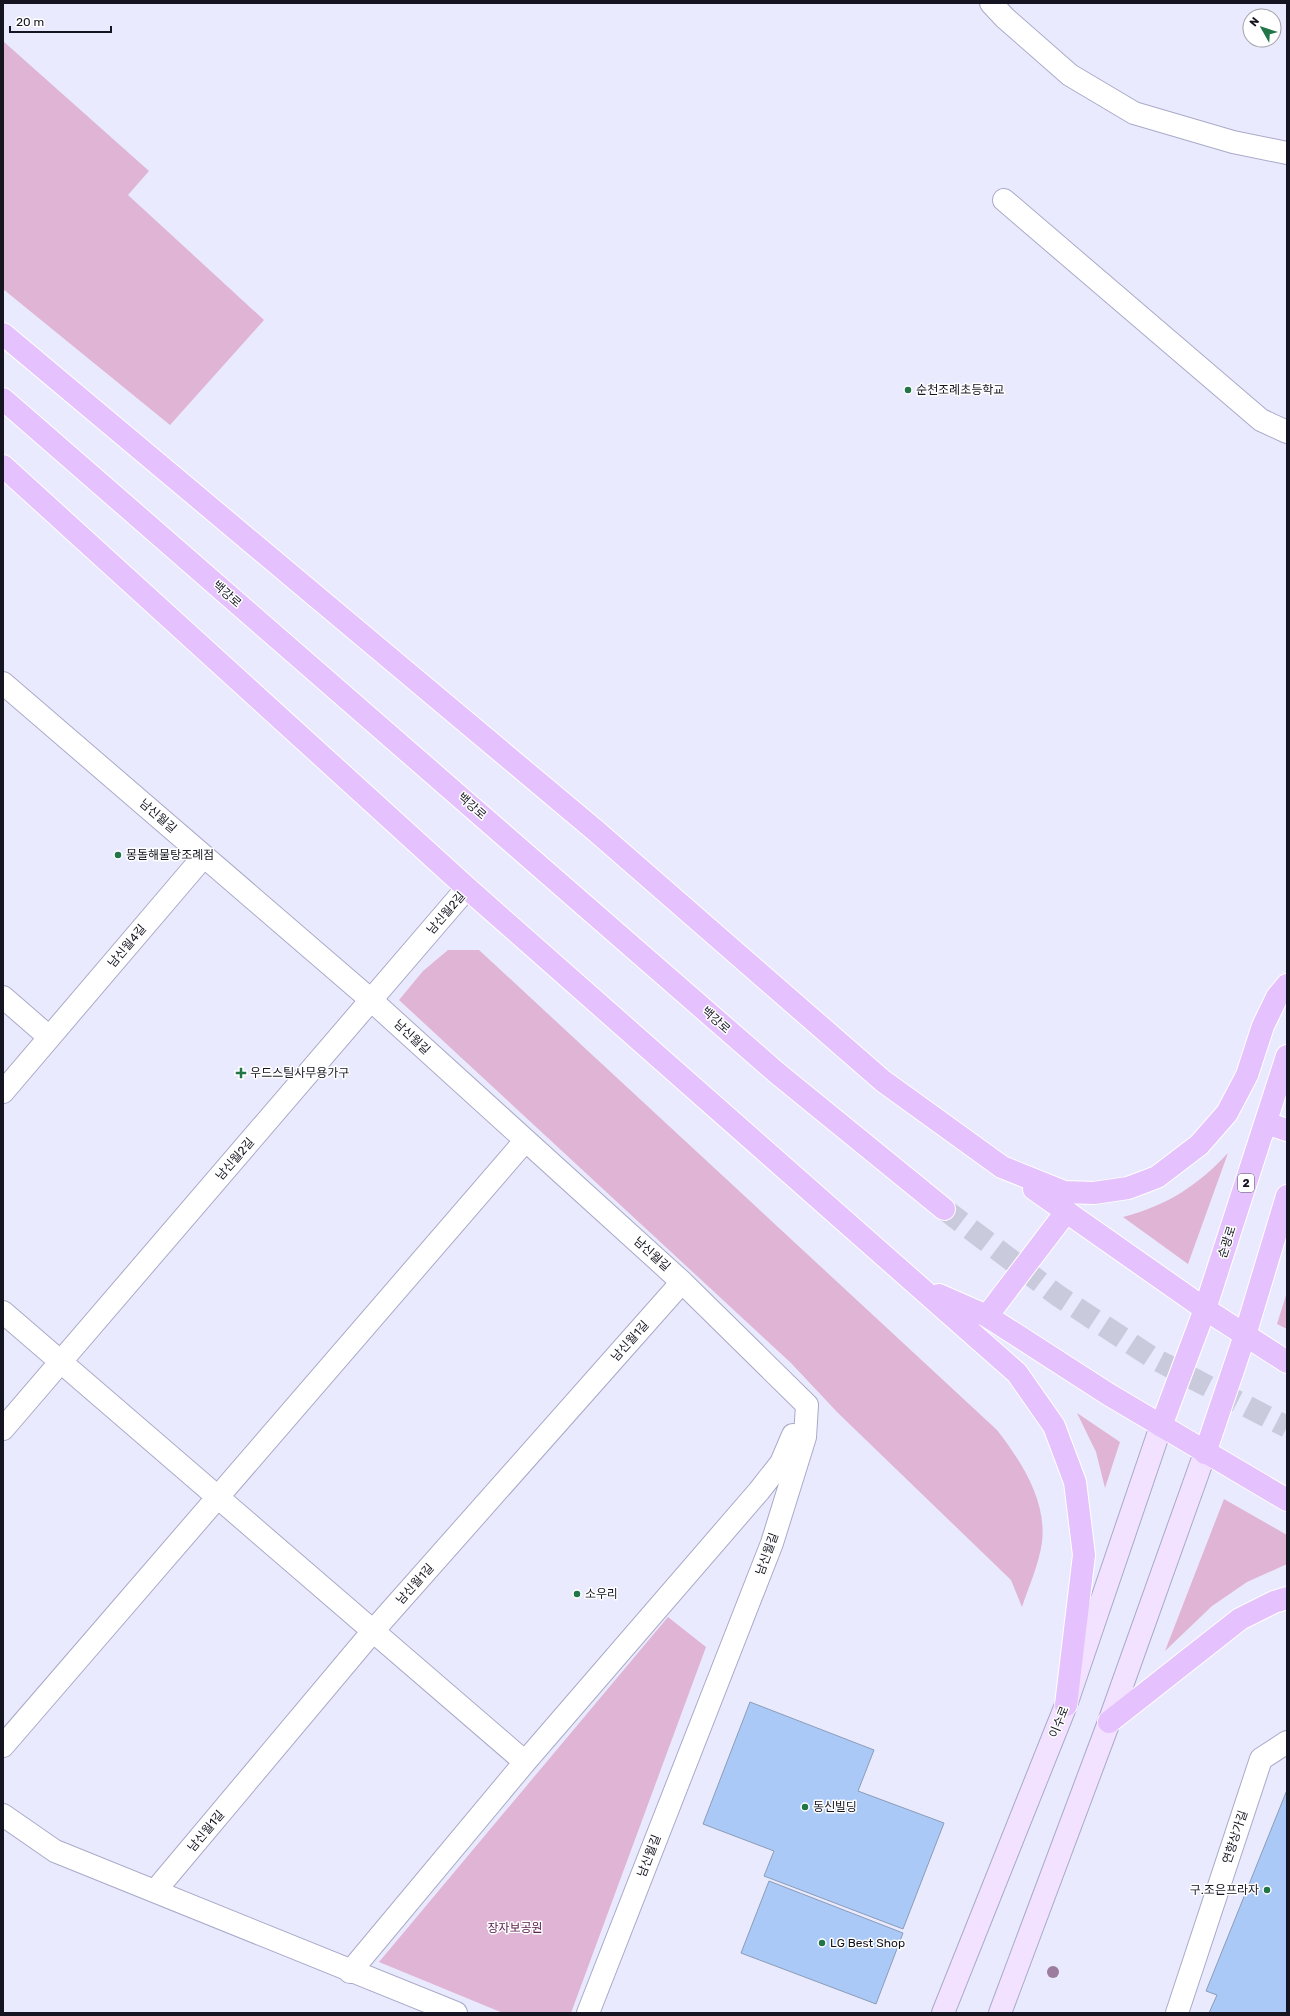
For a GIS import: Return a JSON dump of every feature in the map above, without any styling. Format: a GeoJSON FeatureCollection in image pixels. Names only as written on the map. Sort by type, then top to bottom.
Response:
{"type":"FeatureCollection","features":[{"type":"Feature","properties":{"kind":"main road"},"geometry":{"type":"LineString","coordinates":[[3,334],[596,831],[883,1082],[1205,1309],[1287,1362]]}},
{"type":"Feature","properties":{"kind":"main road","name":"백강로"},"geometry":{"type":"LineString","coordinates":[[3,399],[777,1073],[944,1209]]}},
{"type":"Feature","properties":{"kind":"main road"},"geometry":{"type":"LineString","coordinates":[[3,466],[467,888],[1017,1372],[1054,1426],[1075,1482],[1084,1555],[1066,1705]]}},
{"type":"Feature","properties":{"kind":"main road"},"geometry":{"type":"LineString","coordinates":[[1002,1167],[1064,1192],[1094,1193],[1128,1188],[1157,1177],[1199,1145],[1227,1113],[1247,1075],[1263,1026],[1277,997],[1287,985]]}},
{"type":"Feature","properties":{"kind":"main road","name":"순광로"},"geometry":{"type":"LineString","coordinates":[[1161,1426],[1205,1309],[1287,1056]]}},
{"type":"Feature","properties":{"kind":"main road"},"geometry":{"type":"LineString","coordinates":[[1266,1123],[1287,1130]]}},
{"type":"Feature","properties":{"kind":"main road"},"geometry":{"type":"LineString","coordinates":[[1000,2013],[1109,1722],[1205,1452],[1245,1335],[1287,1196]]}},
{"type":"Feature","properties":{"kind":"main road"},"geometry":{"type":"LineString","coordinates":[[987,1316],[1066,1212]]}},
{"type":"Feature","properties":{"kind":"main road"},"geometry":{"type":"LineString","coordinates":[[919,1286],[987,1316],[1161,1426],[1287,1500]]}},
{"type":"Feature","properties":{"kind":"main road","name":"이수로"},"geometry":{"type":"LineString","coordinates":[[943,2013],[1066,1705],[1161,1426]]}},
{"type":"Feature","properties":{"kind":"main road"},"geometry":{"type":"LineString","coordinates":[[1109,1722],[1240,1619],[1274,1602],[1287,1598]]}},
{"type":"Feature","properties":{"kind":"street"},"geometry":{"type":"LineString","coordinates":[[991,3],[1005,18],[1070,75],[1134,113],[1233,142],[1287,153]]}},
{"type":"Feature","properties":{"kind":"street"},"geometry":{"type":"LineString","coordinates":[[1004,200],[1261,420],[1287,432]]}},
{"type":"Feature","properties":{"kind":"street","name":"남신월길"},"geometry":{"type":"LineString","coordinates":[[3,683],[371,1000],[682,1282],[807,1405],[806,1437],[772,1543],[588,2013]]}},
{"type":"Feature","properties":{"kind":"street","name":"남신월4길"},"geometry":{"type":"LineString","coordinates":[[3,1092],[204,856]]}},
{"type":"Feature","properties":{"kind":"street","name":"남신월2길"},"geometry":{"type":"LineString","coordinates":[[3,1429],[467,888]]}},
{"type":"Feature","properties":{"kind":"street"},"geometry":{"type":"LineString","coordinates":[[3,997],[49,1037]]}},
{"type":"Feature","properties":{"kind":"street"},"geometry":{"type":"LineString","coordinates":[[3,1746],[526,1142]]}},
{"type":"Feature","properties":{"kind":"street","name":"남신월1길"},"geometry":{"type":"LineString","coordinates":[[155,1891],[374,1630],[682,1282]]}},
{"type":"Feature","properties":{"kind":"street"},"geometry":{"type":"LineString","coordinates":[[3,1312],[62,1361],[526,1762]]}},
{"type":"Feature","properties":{"kind":"street"},"geometry":{"type":"LineString","coordinates":[[350,1972],[526,1762],[781,1463],[807,1405]]}},
{"type":"Feature","properties":{"kind":"street","name":"연향상가길"},"geometry":{"type":"LineString","coordinates":[[1177,2013],[1261,1759],[1287,1742]]}},
{"type":"Feature","properties":{"kind":"street"},"geometry":{"type":"LineString","coordinates":[[3,1815],[55,1852],[155,1891],[350,1972],[456,2013]]}},
{"type":"Feature","properties":{"kind":"green space"},"geometry":{"type":"Polygon","coordinates":[[[3,41],[149,171],[128,195],[264,320],[170,425],[3,289],[3,41]]]}},
{"type":"Feature","properties":{"kind":"green space"},"geometry":{"type":"Polygon","coordinates":[[[448,950],[479,950],[997,1430],[1023,1468],[1036,1497],[1040,1512],[1042,1527],[1041,1550],[1022,1607],[1011,1580],[838,1413],[791,1363],[399,1000],[423,971],[448,950]]]}},
{"type":"Feature","properties":{"kind":"green space"},"geometry":{"type":"Polygon","coordinates":[[[1228,1153],[1188,1264],[1123,1217],[1154,1207],[1181,1193],[1205,1175],[1228,1153]]]}},
{"type":"Feature","properties":{"kind":"green space"},"geometry":{"type":"Polygon","coordinates":[[[1287,1292],[1287,1329],[1277,1324],[1287,1292]]]}},
{"type":"Feature","properties":{"kind":"green space"},"geometry":{"type":"Polygon","coordinates":[[[1077,1413],[1120,1442],[1105,1488],[1096,1452],[1077,1413]]]}},
{"type":"Feature","properties":{"kind":"green space"},"geometry":{"type":"Polygon","coordinates":[[[1224,1499],[1287,1535],[1287,1564],[1247,1582],[1212,1606],[1165,1651],[1224,1499]]]}},
{"type":"Feature","properties":{"kind":"green space","name":"장자보공원"},"geometry":{"type":"Polygon","coordinates":[[[668,1617],[706,1647],[571,2013],[503,2013],[379,1962],[668,1617]]]}},
{"type":"Feature","properties":{"kind":"building","name":"동신빌딩"},"geometry":{"type":"Polygon","coordinates":[[[750,1702],[874,1750],[858,1791],[944,1823],[903,1929],[764,1876],[774,1851],[703,1824],[750,1702]]]}},
{"type":"Feature","properties":{"kind":"building","name":"구.조은프라자"},"geometry":{"type":"Polygon","coordinates":[[[1287,1790],[1287,2013],[1209,2013],[1217,1995],[1206,1991],[1287,1790]]]}},
{"type":"Feature","properties":{"kind":"building","name":"LG Best Shop"},"geometry":{"type":"Polygon","coordinates":[[[769,1881],[903,1933],[876,2004],[741,1953],[769,1881]]]}},
{"type":"Feature","properties":{"kind":"tunnel"},"geometry":{"type":"LineString","coordinates":[[944,1209],[1057,1295],[1153,1358],[1287,1427]]}},
{"type":"Feature","properties":{"kind":"place","name":"순천조례초등학교"},"geometry":{"type":"Point","coordinates":[908,390]}},
{"type":"Feature","properties":{"kind":"place","name":"몽돌해물탕조례점"},"geometry":{"type":"Point","coordinates":[118,855]}},
{"type":"Feature","properties":{"kind":"place","name":"우드스틸사무용가구"},"geometry":{"type":"Point","coordinates":[241,1073]}},
{"type":"Feature","properties":{"kind":"place","name":"소우리"},"geometry":{"type":"Point","coordinates":[577,1594]}},
{"type":"Feature","properties":{"kind":"place","name":"동신빌딩"},"geometry":{"type":"Point","coordinates":[805,1807]}},
{"type":"Feature","properties":{"kind":"place","name":"구.조은프라자"},"geometry":{"type":"Point","coordinates":[1267,1890]}},
{"type":"Feature","properties":{"kind":"place","name":"LG Best Shop"},"geometry":{"type":"Point","coordinates":[822,1943]}}]}
